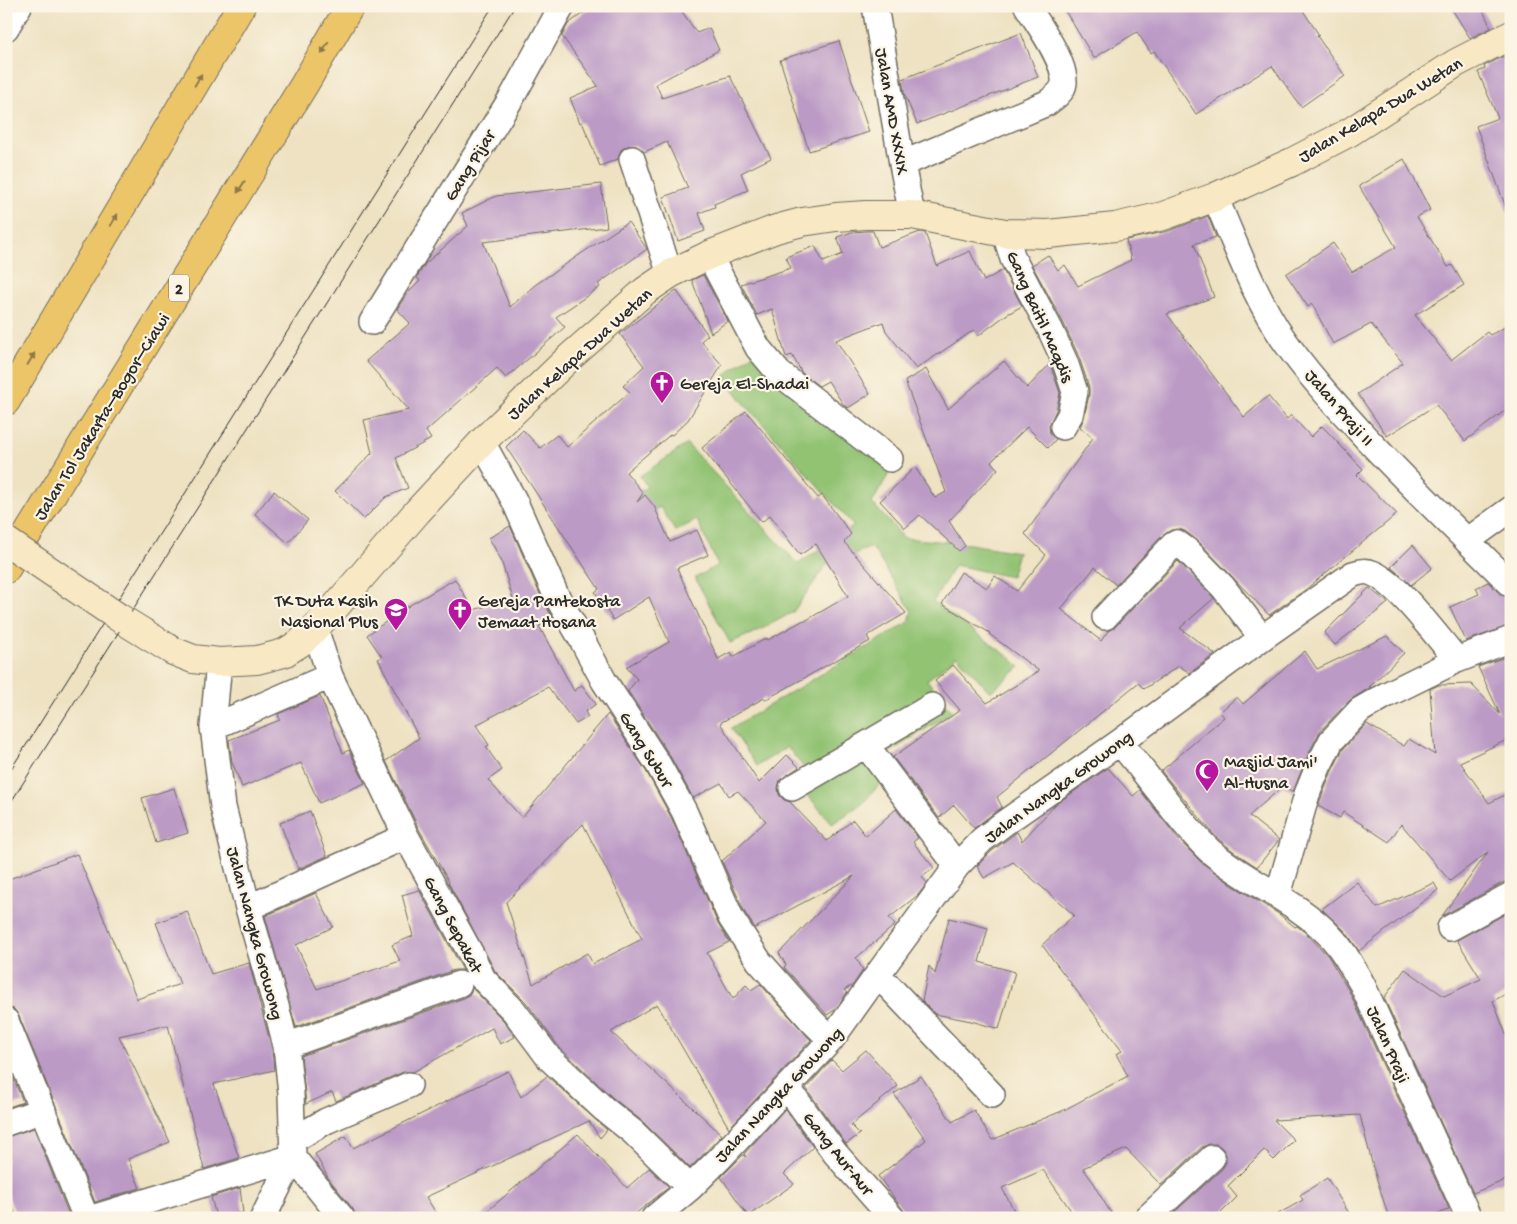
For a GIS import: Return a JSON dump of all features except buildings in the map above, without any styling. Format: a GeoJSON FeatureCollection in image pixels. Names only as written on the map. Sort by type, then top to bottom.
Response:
{"type":"FeatureCollection","features":[{"type":"Feature","properties":{"kind":"highway"},"geometry":{"type":"LineString","coordinates":[[6,401],[242,6]]}},
{"type":"Feature","properties":{"kind":"highway","name":"Jalan Tol Jakarta–Bogor–Ciawi"},"geometry":{"type":"LineString","coordinates":[[6,569],[304,85],[350,6]]}},
{"type":"Feature","properties":{"kind":"street"},"geometry":{"type":"LineString","coordinates":[[6,28],[19,6]]}},
{"type":"Feature","properties":{"kind":"street","name":"Gang Pijar"},"geometry":{"type":"LineString","coordinates":[[372,322],[512,97],[562,6]]}},
{"type":"Feature","properties":{"kind":"street","name":"Jalan AMD XXXIX"},"geometry":{"type":"LineString","coordinates":[[875,6],[912,215]]}},
{"type":"Feature","properties":{"kind":"street"},"geometry":{"type":"LineString","coordinates":[[902,164],[1047,103],[1058,95],[1064,84],[1058,57],[1027,6]]}},
{"type":"Feature","properties":{"kind":"street","name":"Jalan Kelapa Dua Wetan"},"geometry":{"type":"LineString","coordinates":[[6,541],[118,617],[173,651],[193,658],[219,662],[257,660],[284,653],[300,643],[336,606],[417,512],[482,442],[610,320],[645,291],[670,274],[709,255],[776,229],[802,222],[866,215],[912,215],[1005,233],[1048,234],[1115,227],[1162,216],[1215,197],[1292,162],[1350,132],[1456,63],[1511,35]]}},
{"type":"Feature","properties":{"kind":"street"},"geometry":{"type":"LineString","coordinates":[[632,159],[670,274]]}},
{"type":"Feature","properties":{"kind":"street","name":"Jalan Praji II"},"geometry":{"type":"LineString","coordinates":[[1215,197],[1260,300],[1284,340],[1336,405],[1409,484],[1511,584]]}},
{"type":"Feature","properties":{"kind":"street","name":"Gang Baitil Maqdis"},"geometry":{"type":"LineString","coordinates":[[1005,233],[1012,260],[1054,337],[1075,392],[1070,415],[1063,427]]}},
{"type":"Feature","properties":{"kind":"street"},"geometry":{"type":"LineString","coordinates":[[709,255],[758,348],[779,373],[890,459]]}},
{"type":"Feature","properties":{"kind":"street","name":"Gang Subur"},"geometry":{"type":"LineString","coordinates":[[482,442],[514,500],[556,595],[604,681],[658,764],[684,811],[731,918],[759,961],[831,1040]]}},
{"type":"Feature","properties":{"kind":"street"},"geometry":{"type":"LineString","coordinates":[[1467,541],[1511,509]]}},
{"type":"Feature","properties":{"kind":"street"},"geometry":{"type":"LineString","coordinates":[[1105,616],[1173,545],[1178,543],[1188,550],[1223,587],[1262,638]]}},
{"type":"Feature","properties":{"kind":"street","name":"Jalan Nangka Growong"},"geometry":{"type":"LineString","coordinates":[[654,1218],[690,1188],[831,1040],[957,866],[982,840],[1353,574],[1363,571],[1372,572],[1396,589],[1456,660]]}},
{"type":"Feature","properties":{"kind":"street","name":"Gang Sepakat"},"geometry":{"type":"LineString","coordinates":[[315,628],[330,676],[406,836],[483,979],[514,1012],[549,1058],[633,1132],[690,1188]]}},
{"type":"Feature","properties":{"kind":"street"},"geometry":{"type":"LineString","coordinates":[[1278,895],[1307,794],[1318,766],[1331,742],[1360,710],[1386,694],[1456,660],[1511,639]]}},
{"type":"Feature","properties":{"kind":"street","name":"Jalan Nangka Growong"},"geometry":{"type":"LineString","coordinates":[[219,662],[214,727],[223,807],[248,908],[286,1046],[291,1093],[293,1149],[263,1218]]}},
{"type":"Feature","properties":{"kind":"street"},"geometry":{"type":"LineString","coordinates":[[214,727],[330,676]]}},
{"type":"Feature","properties":{"kind":"street"},"geometry":{"type":"LineString","coordinates":[[792,788],[932,706]]}},
{"type":"Feature","properties":{"kind":"street","name":"Jalan Praji"},"geometry":{"type":"LineString","coordinates":[[1120,742],[1208,849],[1231,868],[1278,895],[1314,921],[1345,954],[1362,984],[1462,1215]]}},
{"type":"Feature","properties":{"kind":"street"},"geometry":{"type":"LineString","coordinates":[[866,745],[957,866]]}},
{"type":"Feature","properties":{"kind":"street"},"geometry":{"type":"LineString","coordinates":[[248,908],[406,836]]}},
{"type":"Feature","properties":{"kind":"street"},"geometry":{"type":"LineString","coordinates":[[1450,928],[1511,895]]}},
{"type":"Feature","properties":{"kind":"street"},"geometry":{"type":"LineString","coordinates":[[878,975],[992,1095]]}},
{"type":"Feature","properties":{"kind":"street"},"geometry":{"type":"LineString","coordinates":[[286,1046],[459,984]]}},
{"type":"Feature","properties":{"kind":"street"},"geometry":{"type":"LineString","coordinates":[[6,1021],[86,1218]]}},
{"type":"Feature","properties":{"kind":"street"},"geometry":{"type":"LineString","coordinates":[[92,1218],[293,1149],[326,1121],[409,1085]]}},
{"type":"Feature","properties":{"kind":"street","name":"Gang Aur-Aur"},"geometry":{"type":"LineString","coordinates":[[787,1087],[834,1152],[892,1218]]}},
{"type":"Feature","properties":{"kind":"street"},"geometry":{"type":"LineString","coordinates":[[6,1124],[43,1110]]}},
{"type":"Feature","properties":{"kind":"street"},"geometry":{"type":"LineString","coordinates":[[293,1149],[342,1218]]}},
{"type":"Feature","properties":{"kind":"street"},"geometry":{"type":"LineString","coordinates":[[1147,1218],[1212,1158]]}},
{"type":"Feature","properties":{"kind":"green space"},"geometry":{"type":"Polygon","coordinates":[[[754,353],[892,468],[872,503],[904,538],[970,544],[1018,552],[1011,577],[955,565],[933,602],[1012,659],[1020,667],[990,692],[957,656],[927,680],[952,712],[887,754],[879,785],[862,804],[832,824],[804,791],[814,780],[787,747],[757,766],[731,728],[909,622],[912,611],[872,547],[827,564],[793,612],[762,629],[730,643],[695,578],[718,565],[697,520],[675,531],[660,507],[632,521],[619,504],[647,487],[640,476],[687,444],[798,564],[854,526],[743,402],[724,376],[754,353]]]}},
{"type":"Feature","properties":{"kind":"tram line"},"geometry":{"type":"LineString","coordinates":[[6,777],[493,6]]}},
{"type":"Feature","properties":{"kind":"tram line"},"geometry":{"type":"LineString","coordinates":[[6,810],[515,6]]}},
{"type":"Feature","properties":{"kind":"place","name":"Gereja El-Shadai"},"geometry":{"type":"Point","coordinates":[662,404]}},
{"type":"Feature","properties":{"kind":"place","name":"TK Duta Kasih Nasional Plus"},"geometry":{"type":"Point","coordinates":[396,631]}},
{"type":"Feature","properties":{"kind":"place","name":"Gereja Pantekosta Jemaat Hosana"},"geometry":{"type":"Point","coordinates":[460,631]}},
{"type":"Feature","properties":{"kind":"place","name":"Masjid Jami' Al-Husna"},"geometry":{"type":"Point","coordinates":[1207,792]}}]}
